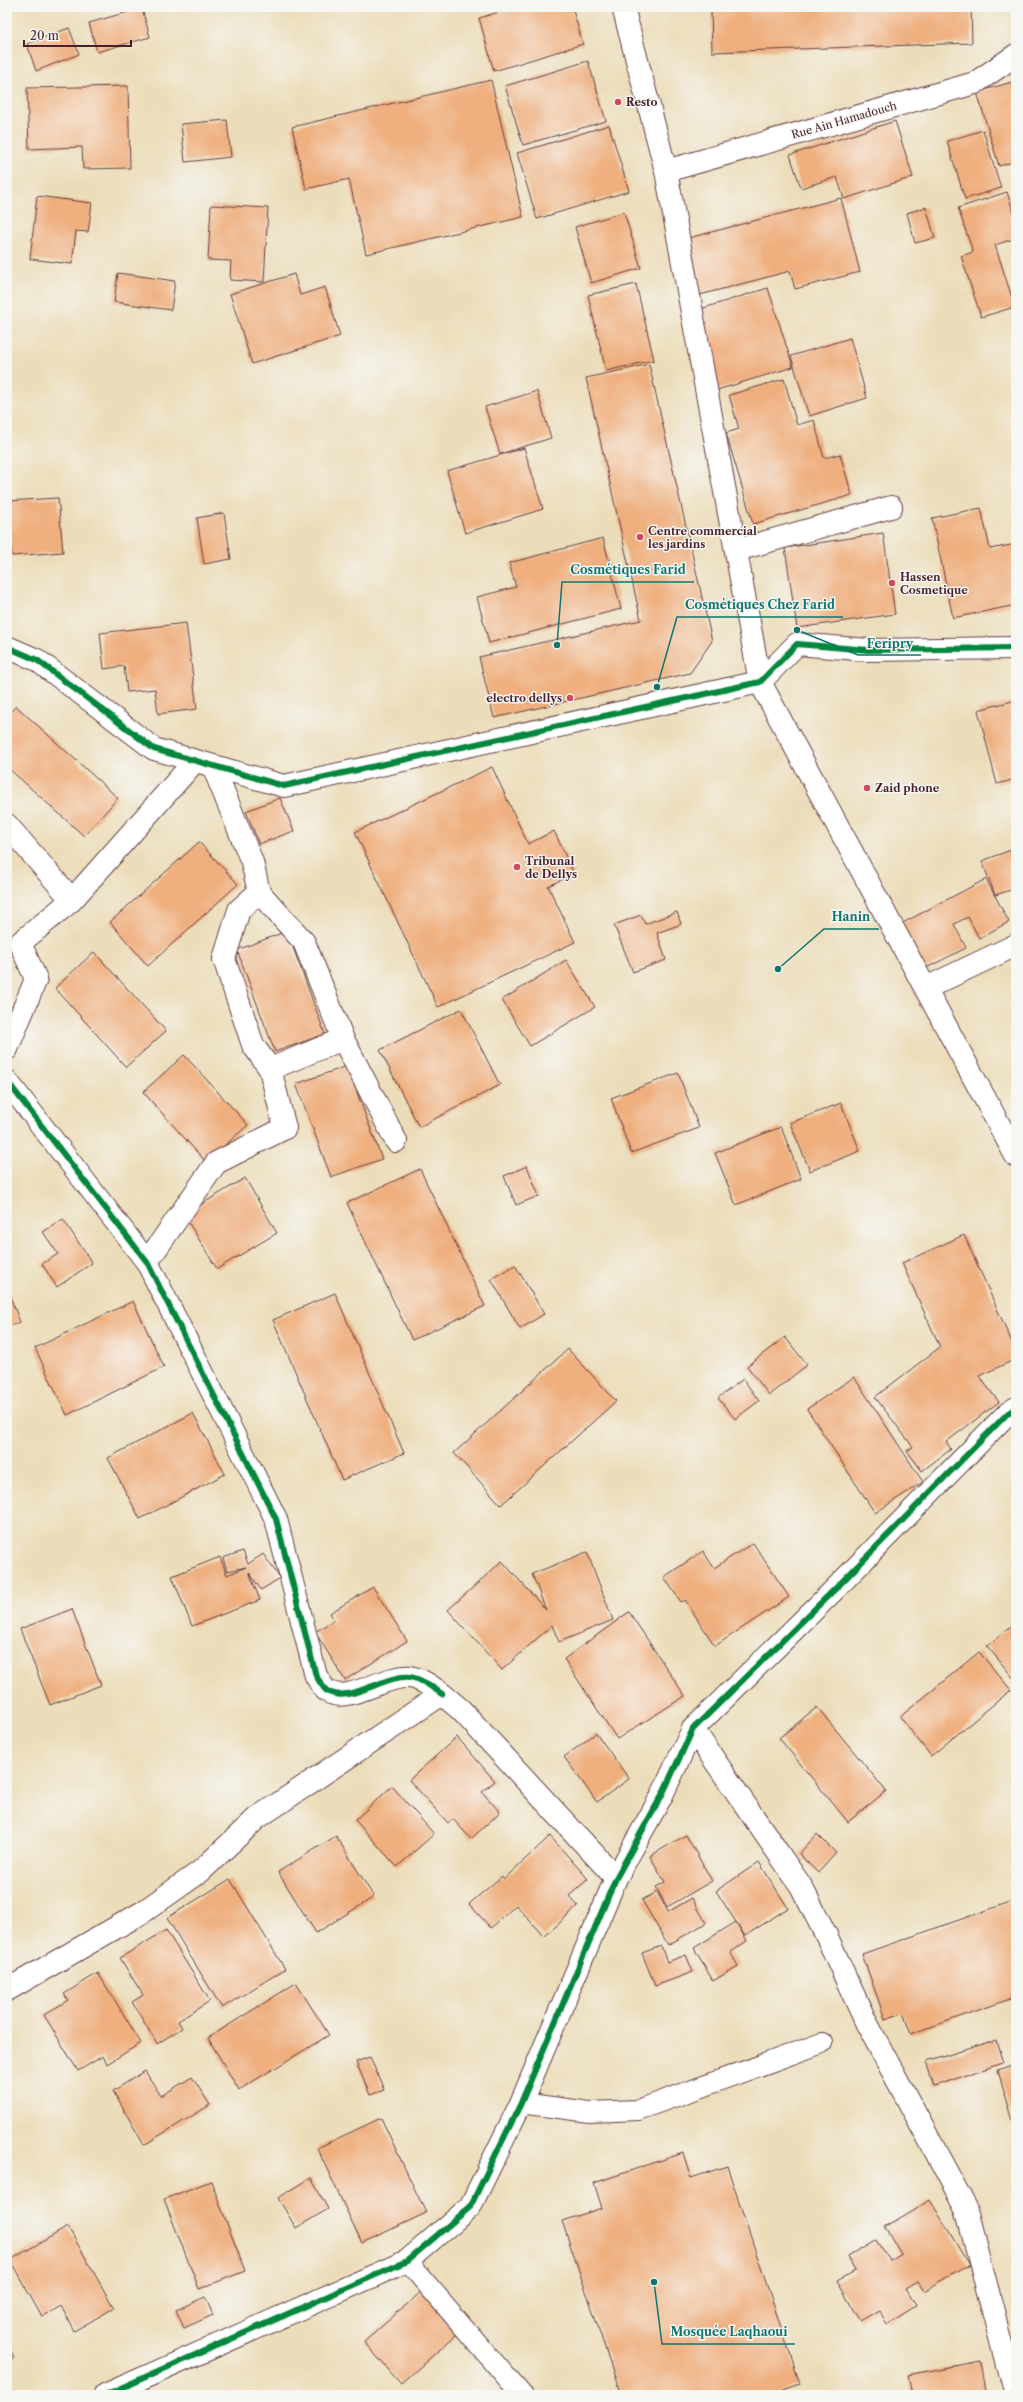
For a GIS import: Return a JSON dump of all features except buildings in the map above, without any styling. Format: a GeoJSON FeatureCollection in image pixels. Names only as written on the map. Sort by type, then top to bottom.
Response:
{"type":"FeatureCollection","features":[{"type":"Feature","properties":{"kind":"street"},"geometry":{"type":"LineString","coordinates":[[623,7],[666,171],[737,550],[760,682],[1016,1156]]}},
{"type":"Feature","properties":{"kind":"street","name":"Rue Ain Hamadouch"},"geometry":{"type":"LineString","coordinates":[[666,171],[975,83],[1016,55]]}},
{"type":"Feature","properties":{"kind":"street"},"geometry":{"type":"LineString","coordinates":[[737,550],[891,507]]}},
{"type":"Feature","properties":{"kind":"street"},"geometry":{"type":"LineString","coordinates":[[7,648],[37,660],[154,749],[284,786],[760,682],[797,644],[868,650],[1016,648]]}},
{"type":"Feature","properties":{"kind":"street"},"geometry":{"type":"LineString","coordinates":[[204,764],[252,862],[259,892],[304,942],[343,1039],[396,1141]]}},
{"type":"Feature","properties":{"kind":"street"},"geometry":{"type":"LineString","coordinates":[[7,1049],[36,979],[20,943],[72,900],[204,764]]}},
{"type":"Feature","properties":{"kind":"street"},"geometry":{"type":"LineString","coordinates":[[7,825],[72,900]]}},
{"type":"Feature","properties":{"kind":"street"},"geometry":{"type":"LineString","coordinates":[[147,1262],[216,1163],[285,1128],[270,1069],[253,1045],[224,959],[239,910],[259,892]]}},
{"type":"Feature","properties":{"kind":"street"},"geometry":{"type":"LineString","coordinates":[[926,988],[1016,945]]}},
{"type":"Feature","properties":{"kind":"street"},"geometry":{"type":"LineString","coordinates":[[270,1069],[343,1039]]}},
{"type":"Feature","properties":{"kind":"street"},"geometry":{"type":"LineString","coordinates":[[7,1081],[147,1262],[276,1519],[316,1676],[327,1691],[344,1695],[376,1684],[408,1677],[422,1681],[442,1694],[461,1710],[616,1878]]}},
{"type":"Feature","properties":{"kind":"street"},"geometry":{"type":"LineString","coordinates":[[105,2395],[406,2261],[470,2207],[521,2103],[616,1878],[662,1795],[693,1728],[836,1588],[1006,1414],[1016,1408]]}},
{"type":"Feature","properties":{"kind":"street"},"geometry":{"type":"LineString","coordinates":[[7,1990],[143,1912],[201,1871],[256,1818],[442,1694]]}},
{"type":"Feature","properties":{"kind":"street"},"geometry":{"type":"LineString","coordinates":[[693,1728],[801,1886],[827,1937],[866,2022],[966,2208],[1015,2395]]}},
{"type":"Feature","properties":{"kind":"lane"},"geometry":{"type":"LineString","coordinates":[[521,2103],[590,2112],[638,2110],[822,2043]]}},
{"type":"Feature","properties":{"kind":"lane"},"geometry":{"type":"LineString","coordinates":[[406,2261],[522,2395]]}},
{"type":"Feature","properties":{"kind":"cycle path"},"geometry":{"type":"LineString","coordinates":[[7,647],[37,660],[154,749],[284,786],[760,682],[797,644],[868,650],[1016,648]]}},
{"type":"Feature","properties":{"kind":"cycle path"},"geometry":{"type":"LineString","coordinates":[[7,1081],[147,1262],[276,1519],[316,1676],[323,1686],[327,1691],[336,1694],[345,1694],[356,1692],[400,1677],[410,1677],[423,1681],[442,1694]]}},
{"type":"Feature","properties":{"kind":"cycle path"},"geometry":{"type":"LineString","coordinates":[[105,2395],[407,2261],[470,2207],[521,2103],[616,1878],[662,1795],[693,1729],[836,1588],[1007,1414],[1016,1408]]}},
{"type":"Feature","properties":{"kind":"place","name":"Resto"},"geometry":{"type":"Point","coordinates":[618,102]}},
{"type":"Feature","properties":{"kind":"place","name":"Centre commercial les jardins"},"geometry":{"type":"Point","coordinates":[640,537]}},
{"type":"Feature","properties":{"kind":"place","name":"Hassen Cosmetique"},"geometry":{"type":"Point","coordinates":[892,583]}},
{"type":"Feature","properties":{"kind":"place","name":"Feripry"},"geometry":{"type":"Point","coordinates":[797,630]}},
{"type":"Feature","properties":{"kind":"place","name":"Cosmétiques Farid"},"geometry":{"type":"Point","coordinates":[557,645]}},
{"type":"Feature","properties":{"kind":"place","name":"Cosmétiques Chez Farid"},"geometry":{"type":"Point","coordinates":[657,687]}},
{"type":"Feature","properties":{"kind":"place","name":"electro dellys"},"geometry":{"type":"Point","coordinates":[570,698]}},
{"type":"Feature","properties":{"kind":"place","name":"Zaid phone"},"geometry":{"type":"Point","coordinates":[867,788]}},
{"type":"Feature","properties":{"kind":"place","name":"Tribunal de Dellys"},"geometry":{"type":"Point","coordinates":[517,867]}},
{"type":"Feature","properties":{"kind":"place","name":"Hanin"},"geometry":{"type":"Point","coordinates":[778,969]}},
{"type":"Feature","properties":{"kind":"place","name":"Mosquée Laqhaoui"},"geometry":{"type":"Point","coordinates":[654,2282]}}]}
